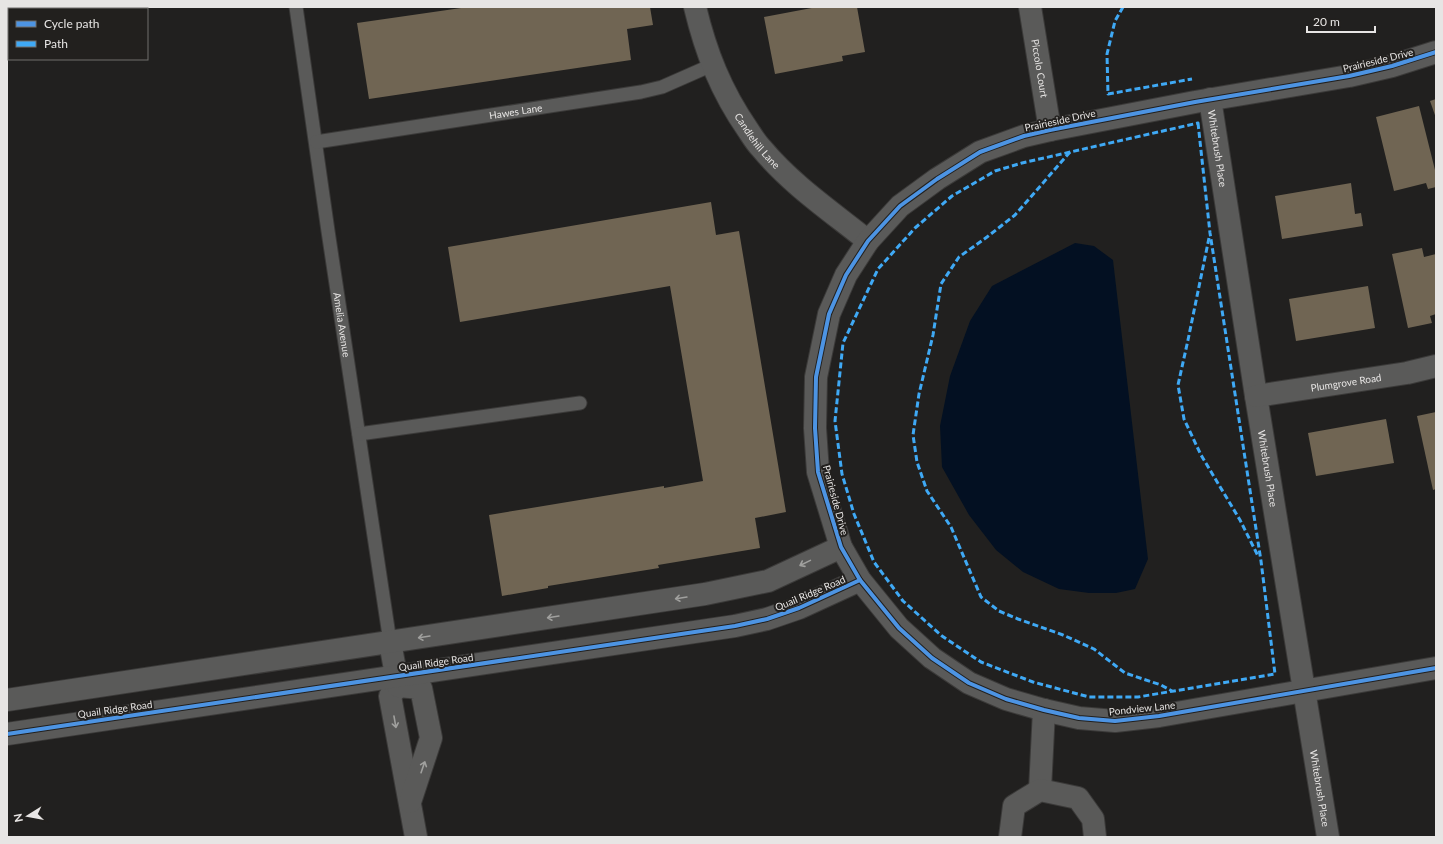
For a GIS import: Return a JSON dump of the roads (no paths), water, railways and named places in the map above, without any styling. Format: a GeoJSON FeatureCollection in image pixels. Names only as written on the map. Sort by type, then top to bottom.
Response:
{"type":"FeatureCollection","features":[{"type":"Feature","properties":{"kind":"street","name":"Candlehill Lane"},"geometry":{"type":"LineString","coordinates":[[696,7],[700,27],[712,65],[734,111],[762,149],[794,182],[868,241]]}},
{"type":"Feature","properties":{"kind":"street","name":"Piccolo Court"},"geometry":{"type":"LineString","coordinates":[[1030,7],[1050,130]]}},
{"type":"Feature","properties":{"kind":"street","name":"Prairieside Drive"},"geometry":{"type":"LineString","coordinates":[[841,547],[818,472],[815,428],[816,377],[829,314],[846,275],[868,241],[900,206],[937,179],[980,152],[1024,136],[1210,99],[1349,76],[1392,66],[1436,52]]}},
{"type":"Feature","properties":{"kind":"street","name":"Whitebrush Place"},"geometry":{"type":"LineString","coordinates":[[1210,99],[1256,396],[1328,837]]}},
{"type":"Feature","properties":{"kind":"street","name":"Plumgrove Road"},"geometry":{"type":"LineString","coordinates":[[1256,396],[1407,373],[1436,366]]}},
{"type":"Feature","properties":{"kind":"street","name":"Pondview Lane"},"geometry":{"type":"LineString","coordinates":[[841,547],[860,580],[899,628],[932,658],[969,683],[1006,699],[1079,718],[1115,721],[1159,716],[1436,668]]}},
{"type":"Feature","properties":{"kind":"street"},"geometry":{"type":"LineString","coordinates":[[7,700],[705,594],[768,581],[841,547]]}},
{"type":"Feature","properties":{"kind":"street","name":"Quail Ridge Road"},"geometry":{"type":"LineString","coordinates":[[7,734],[397,681],[735,626],[767,619],[799,608],[860,580]]}},
{"type":"Feature","properties":{"kind":"street"},"geometry":{"type":"LineString","coordinates":[[390,642],[397,681],[390,696],[416,837]]}},
{"type":"Feature","properties":{"kind":"street"},"geometry":{"type":"LineString","coordinates":[[397,681],[421,688],[431,738],[410,804]]}},
{"type":"Feature","properties":{"kind":"street"},"geometry":{"type":"LineString","coordinates":[[1040,790],[1044,710]]}},
{"type":"Feature","properties":{"kind":"street"},"geometry":{"type":"LineString","coordinates":[[1010,837],[1014,806],[1040,790],[1078,798],[1093,818],[1096,837]]}},
{"type":"Feature","properties":{"kind":"lane","name":"Amelia Avenue"},"geometry":{"type":"LineString","coordinates":[[296,7],[390,642]]}},
{"type":"Feature","properties":{"kind":"lane","name":"Hawes Lane"},"geometry":{"type":"LineString","coordinates":[[316,142],[641,92],[662,87],[712,65]]}},
{"type":"Feature","properties":{"kind":"lane"},"geometry":{"type":"LineString","coordinates":[[358,434],[580,403]]}},
{"type":"Feature","properties":{"kind":"water"},"geometry":{"type":"Polygon","coordinates":[[[1075,243],[1094,246],[1113,260],[1148,559],[1135,589],[1116,593],[1089,593],[1059,589],[1023,572],[996,550],[969,515],[942,467],[940,426],[950,376],[970,321],[992,286],[1075,243]]]}}]}
